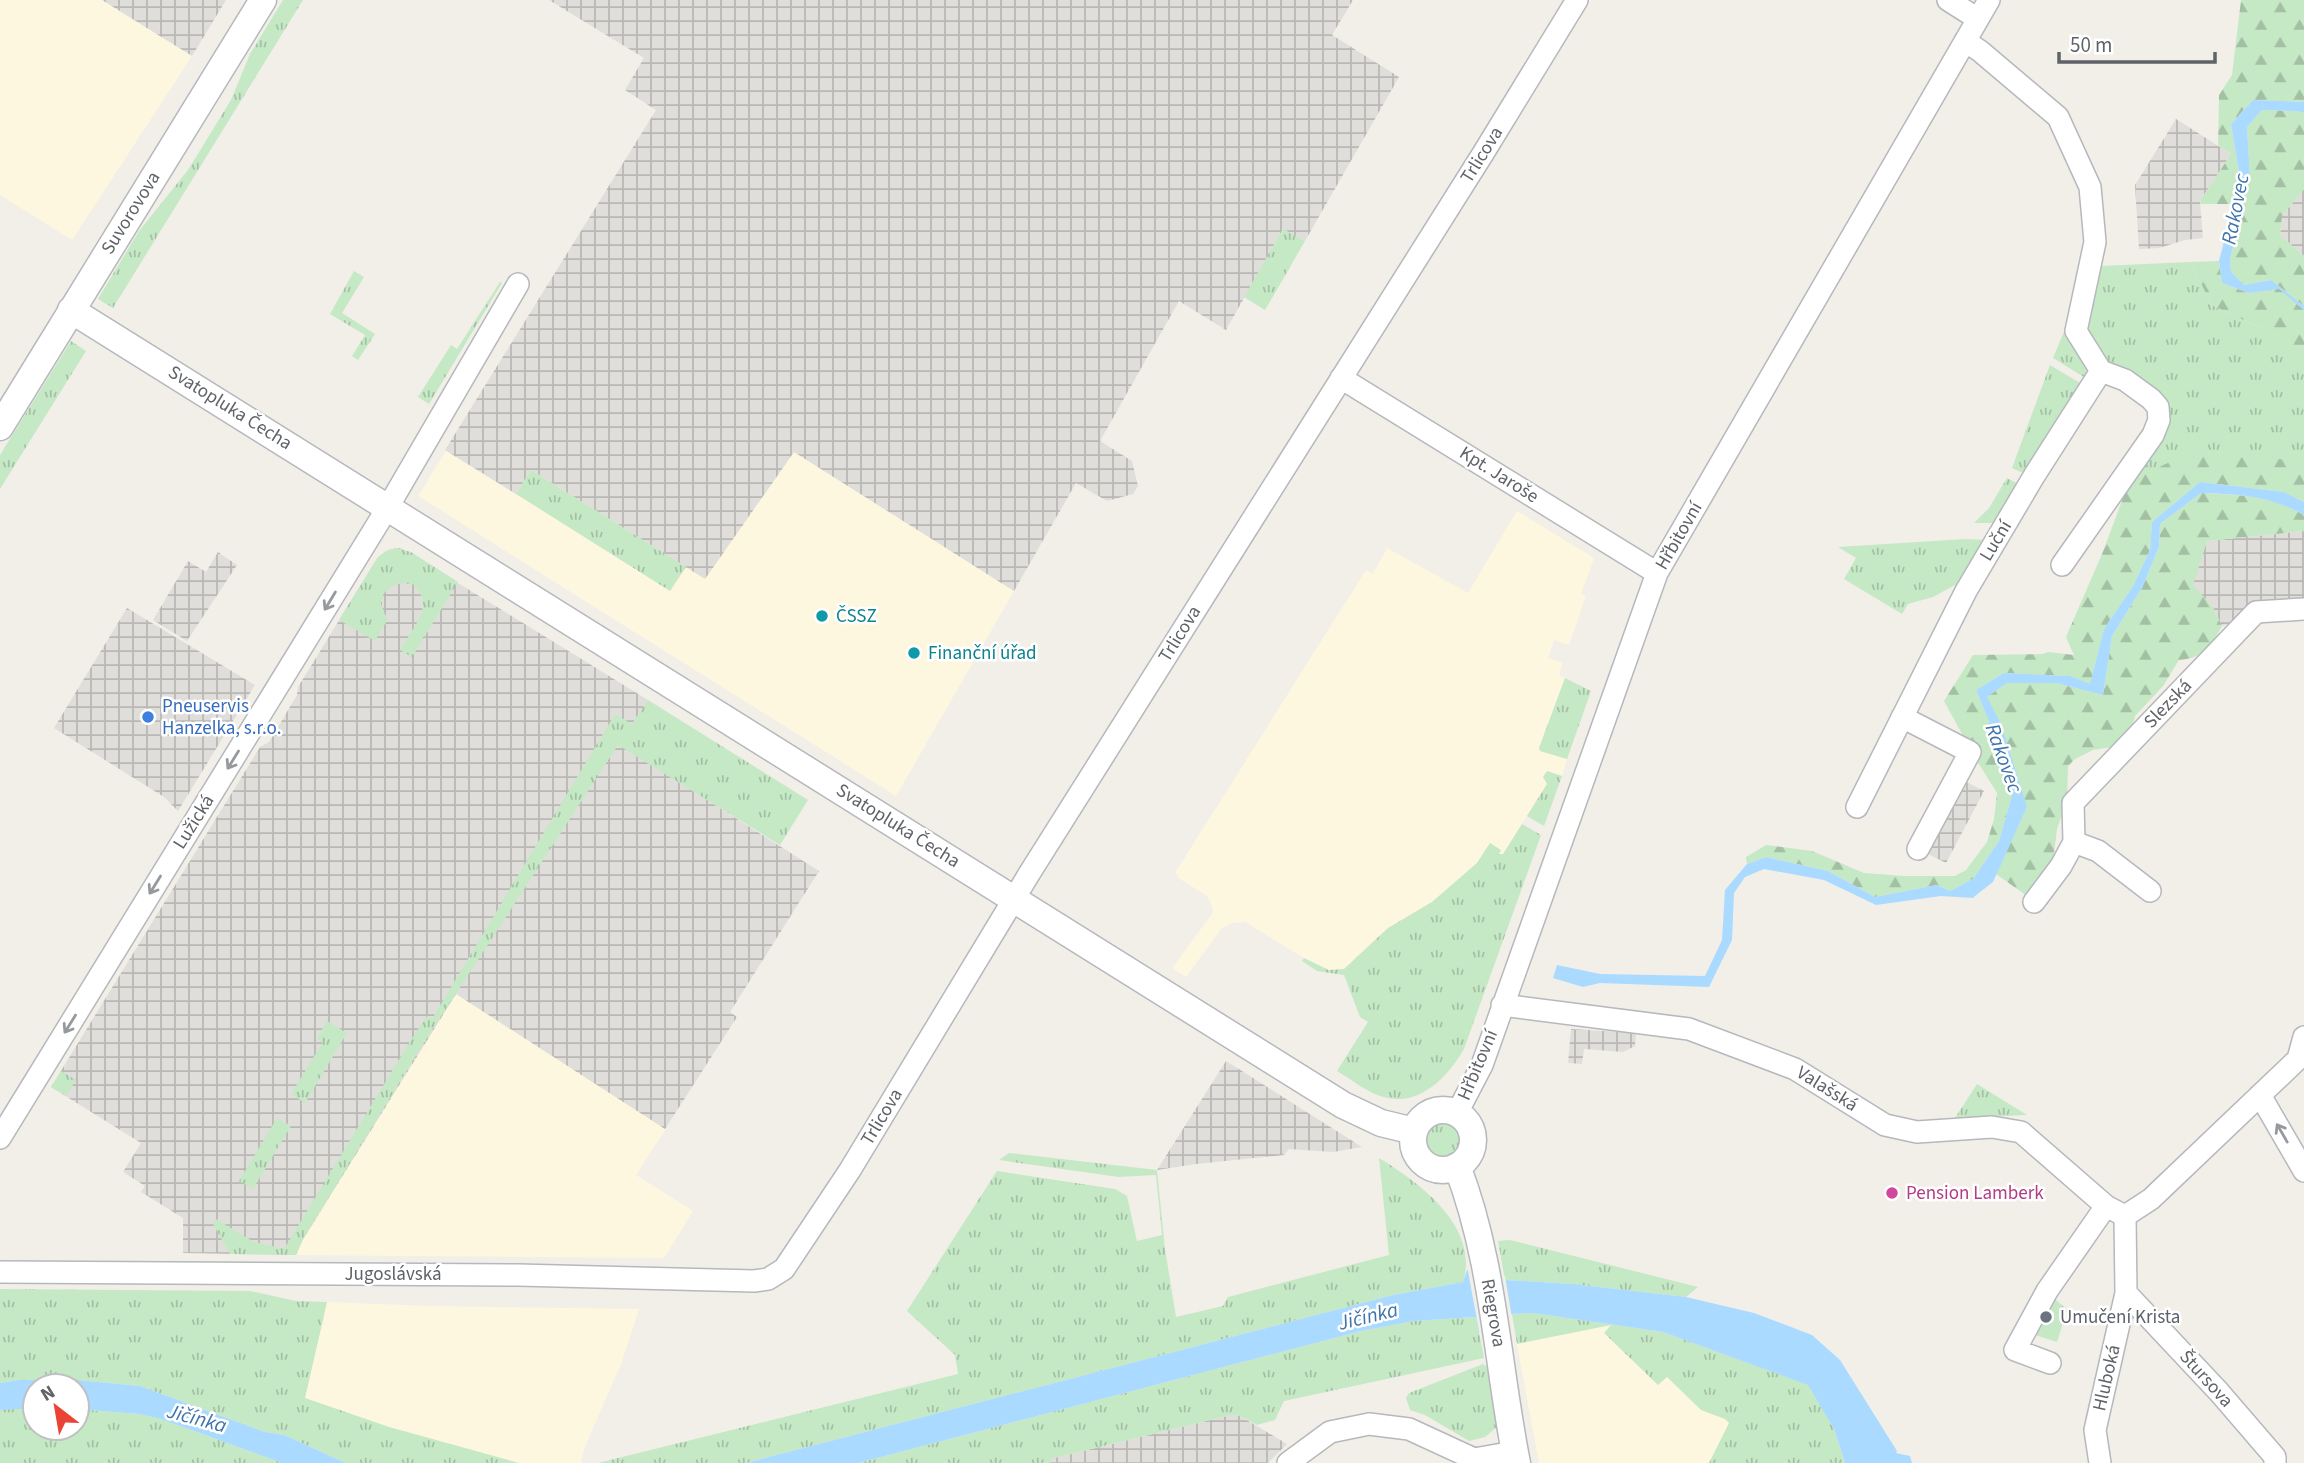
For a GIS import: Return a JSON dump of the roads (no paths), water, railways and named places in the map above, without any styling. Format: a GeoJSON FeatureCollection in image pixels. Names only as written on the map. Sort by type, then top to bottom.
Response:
{"type":"FeatureCollection","features":[{"type":"Feature","properties":{"kind":"street","name":"Suvorovova"},"geometry":{"type":"LineString","coordinates":[[0,427],[263,0]]}},
{"type":"Feature","properties":{"kind":"street","name":"Trlicova"},"geometry":{"type":"LineString","coordinates":[[784,1269],[850,1170],[1013,899],[1485,152],[1577,0]]}},
{"type":"Feature","properties":{"kind":"street"},"geometry":{"type":"LineString","coordinates":[[1948,0],[1978,19]]}},
{"type":"Feature","properties":{"kind":"street","name":"Hřbitovní"},"geometry":{"type":"LineString","coordinates":[[1457,1113],[1482,1065],[1657,573],[1989,0]]}},
{"type":"Feature","properties":{"kind":"street"},"geometry":{"type":"LineString","coordinates":[[1965,41],[2058,117],[2090,187],[2095,242],[2076,331],[2101,371],[2125,380],[2151,398],[2158,407],[2159,420],[2153,435],[2062,565]]}},
{"type":"Feature","properties":{"kind":"street"},"geometry":{"type":"LineString","coordinates":[[388,507],[518,284]]}},
{"type":"Feature","properties":{"kind":"street","name":"Svatopluka Čecha"},"geometry":{"type":"LineString","coordinates":[[71,310],[1343,1105],[1381,1124],[1414,1130]]}},
{"type":"Feature","properties":{"kind":"street","name":"Luční"},"geometry":{"type":"LineString","coordinates":[[1857,807],[1966,591],[2034,476],[2101,371]]}},
{"type":"Feature","properties":{"kind":"street","name":"Kpt. Jaroše"},"geometry":{"type":"LineString","coordinates":[[1341,378],[1657,573]]}},
{"type":"Feature","properties":{"kind":"street","name":"Lužická"},"geometry":{"type":"LineString","coordinates":[[0,1138],[388,507]]}},
{"type":"Feature","properties":{"kind":"street","name":"Slezská"},"geometry":{"type":"LineString","coordinates":[[2074,842],[2073,803],[2256,612],[2304,610]]}},
{"type":"Feature","properties":{"kind":"street"},"geometry":{"type":"LineString","coordinates":[[1902,717],[1970,752],[1918,849]]}},
{"type":"Feature","properties":{"kind":"street"},"geometry":{"type":"LineString","coordinates":[[2034,902],[2061,866],[2074,842],[2098,851],[2150,891]]}},
{"type":"Feature","properties":{"kind":"street","name":"Valašská"},"geometry":{"type":"LineString","coordinates":[[1502,1005],[1689,1029],[1796,1069],[1885,1125],[1917,1132],[1992,1128],[2021,1132],[2106,1206],[2125,1216]]}},
{"type":"Feature","properties":{"kind":"street"},"geometry":{"type":"LineString","coordinates":[[2126,1293],[2125,1216],[2151,1199],[2298,1059],[2304,1037]]}},
{"type":"Feature","properties":{"kind":"street"},"geometry":{"type":"LineString","coordinates":[[2260,1095],[2304,1171]]}},
{"type":"Feature","properties":{"kind":"street"},"geometry":{"type":"LineString","coordinates":[[1434,1111],[1457,1113],[1470,1126],[1473,1137],[1469,1154],[1457,1167],[1439,1170],[1423,1163],[1414,1148],[1414,1130],[1420,1120],[1434,1111]]}},
{"type":"Feature","properties":{"kind":"street","name":"Riegrova"},"geometry":{"type":"LineString","coordinates":[[1457,1167],[1480,1241],[1500,1347],[1515,1457]]}},
{"type":"Feature","properties":{"kind":"street"},"geometry":{"type":"LineString","coordinates":[[2050,1363],[2015,1350],[2046,1291],[2106,1206]]}},
{"type":"Feature","properties":{"kind":"street","name":"Jugoslávská"},"geometry":{"type":"LineString","coordinates":[[0,1272],[518,1275],[754,1281],[768,1279],[784,1269]]}},
{"type":"Feature","properties":{"kind":"street","name":"Hluboká"},"geometry":{"type":"LineString","coordinates":[[2100,1463],[2095,1430],[2126,1293]]}},
{"type":"Feature","properties":{"kind":"street","name":"Štursova"},"geometry":{"type":"LineString","coordinates":[[2126,1293],[2219,1392],[2275,1457],[2276,1463]]}},
{"type":"Feature","properties":{"kind":"street"},"geometry":{"type":"LineString","coordinates":[[1288,1463],[1330,1432],[1369,1424],[1409,1429],[1474,1459],[1515,1457]]}},
{"type":"Feature","properties":{"kind":"street"},"geometry":{"type":"LineString","coordinates":[[1444,1446],[1460,1463]]}},
{"type":"Feature","properties":{"kind":"water","name":"Rakovec"},"geometry":{"type":"Polygon","coordinates":[[[2253,100],[2304,102],[2304,113],[2262,110],[2247,127],[2250,177],[2230,259],[2231,272],[2244,285],[2271,280],[2304,306],[2304,310],[2279,289],[2249,293],[2222,283],[2219,261],[2240,179],[2231,124],[2253,100]]]}},
{"type":"Feature","properties":{"kind":"water","name":"Rakovec"},"geometry":{"type":"Polygon","coordinates":[[[2200,482],[2284,492],[2304,502],[2304,515],[2254,497],[2201,493],[2160,524],[2159,547],[2142,588],[2112,636],[2103,695],[2056,683],[2007,683],[1987,697],[2001,724],[2027,807],[1993,882],[1973,898],[1941,896],[1876,905],[1824,880],[1764,869],[1745,877],[1734,893],[1732,940],[1709,987],[1600,983],[1583,987],[1553,978],[1557,965],[1600,974],[1705,976],[1722,940],[1725,890],[1747,864],[1766,857],[1828,871],[1875,897],[1937,885],[1950,891],[1973,879],[1999,841],[2013,792],[1976,690],[2004,673],[2070,676],[2090,684],[2104,629],[2133,586],[2150,550],[2152,522],[2200,482]]]}},
{"type":"Feature","properties":{"kind":"water","name":"Jičínka"},"geometry":{"type":"Polygon","coordinates":[[[1467,1270],[1505,1280],[1573,1284],[1686,1297],[1754,1313],[1812,1335],[1840,1360],[1896,1453],[1910,1456],[1912,1463],[1845,1463],[1834,1429],[1808,1385],[1663,1332],[1533,1313],[1512,1314],[1479,1333],[1476,1317],[1414,1321],[1361,1331],[858,1463],[746,1463],[1393,1295],[1463,1282],[1467,1270]]]}},
{"type":"Feature","properties":{"kind":"water"},"geometry":{"type":"Polygon","coordinates":[[[21,1380],[21,1409],[0,1410],[0,1383],[21,1380]]]}},
{"type":"Feature","properties":{"kind":"water","name":"Jičínka"},"geometry":{"type":"Polygon","coordinates":[[[91,1381],[140,1386],[265,1432],[284,1435],[346,1463],[282,1463],[161,1419],[139,1414],[91,1410],[91,1381]]]}},
{"type":"Feature","properties":{"kind":"place","name":"ČSSZ"},"geometry":{"type":"Point","coordinates":[822,616]}},
{"type":"Feature","properties":{"kind":"place","name":"Finanční úřad"},"geometry":{"type":"Point","coordinates":[914,653]}},
{"type":"Feature","properties":{"kind":"place","name":"Pneuservis Hanzelka, s.r.o."},"geometry":{"type":"Point","coordinates":[148,717]}},
{"type":"Feature","properties":{"kind":"place","name":"Pension Lamberk"},"geometry":{"type":"Point","coordinates":[1892,1193]}},
{"type":"Feature","properties":{"kind":"place","name":"Umučení Krista"},"geometry":{"type":"Point","coordinates":[2046,1317]}}]}
